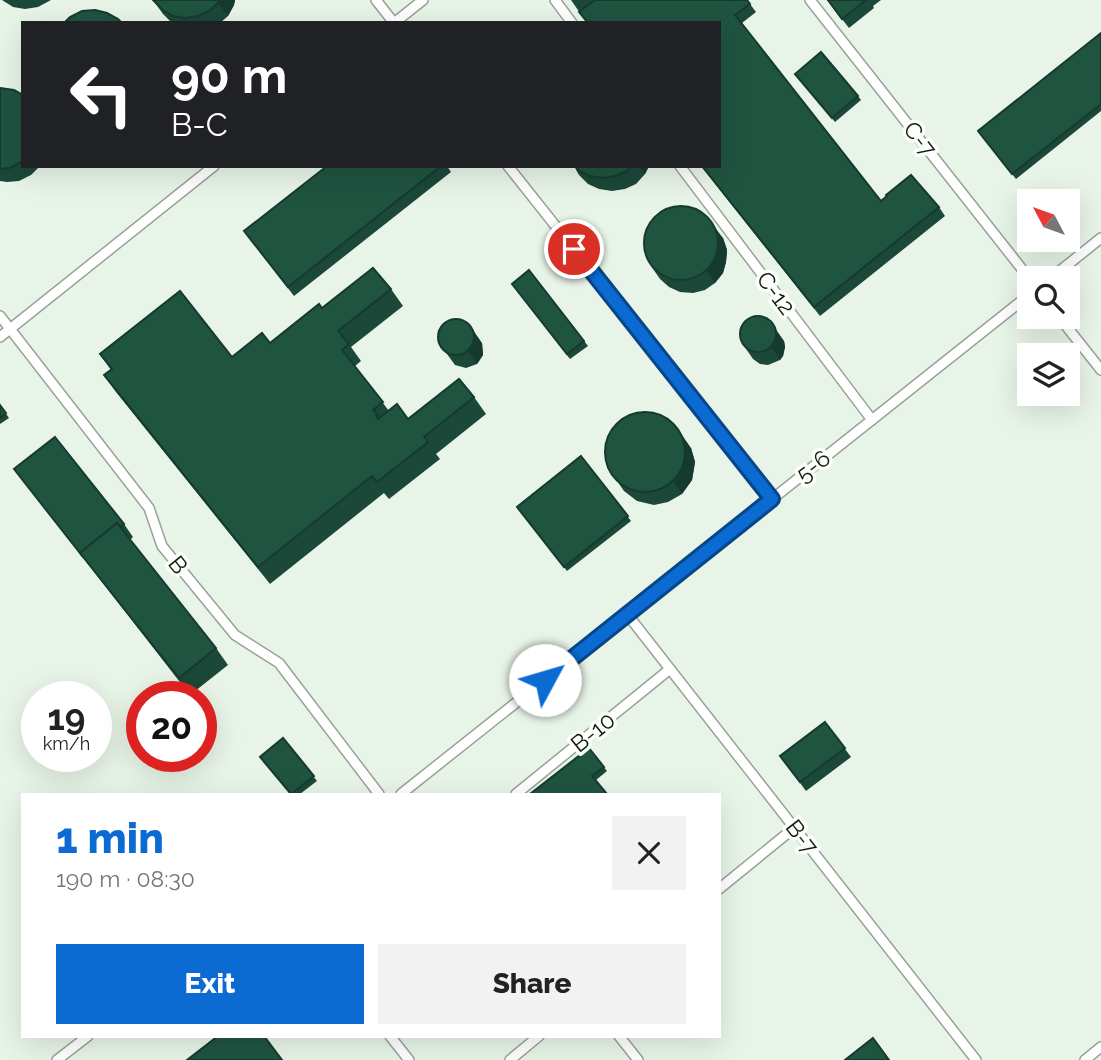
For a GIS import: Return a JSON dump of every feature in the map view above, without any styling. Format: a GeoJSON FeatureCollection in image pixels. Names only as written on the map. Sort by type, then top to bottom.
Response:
{"type":"FeatureCollection","features":[{"type":"Feature","properties":{"kind":"lane"},"geometry":{"type":"LineString","coordinates":[[376,0],[392,21]]}},
{"type":"Feature","properties":{"kind":"lane"},"geometry":{"type":"LineString","coordinates":[[397,21],[423,0]]}},
{"type":"Feature","properties":{"kind":"lane"},"geometry":{"type":"LineString","coordinates":[[555,0],[571,21]]}},
{"type":"Feature","properties":{"kind":"lane","name":"C-7"},"geometry":{"type":"LineString","coordinates":[[810,0],[1020,266]]}},
{"type":"Feature","properties":{"kind":"lane"},"geometry":{"type":"LineString","coordinates":[[0,337],[211,168]]}},
{"type":"Feature","properties":{"kind":"lane"},"geometry":{"type":"LineString","coordinates":[[510,168],[772,499]]}},
{"type":"Feature","properties":{"kind":"lane","name":"C-12"},"geometry":{"type":"LineString","coordinates":[[682,168],[872,420]]}},
{"type":"Feature","properties":{"kind":"lane"},"geometry":{"type":"LineString","coordinates":[[1066,266],[1101,239]]}},
{"type":"Feature","properties":{"kind":"lane","name":"5-6"},"geometry":{"type":"LineString","coordinates":[[402,793],[1017,305]]}},
{"type":"Feature","properties":{"kind":"lane","name":"B"},"geometry":{"type":"LineString","coordinates":[[0,316],[149,508],[162,546],[235,635],[279,663],[378,793]]}},
{"type":"Feature","properties":{"kind":"lane"},"geometry":{"type":"LineString","coordinates":[[1069,329],[1101,370]]}},
{"type":"Feature","properties":{"kind":"lane","name":"B-7"},"geometry":{"type":"LineString","coordinates":[[627,614],[976,1060]]}},
{"type":"Feature","properties":{"kind":"lane","name":"B-10"},"geometry":{"type":"LineString","coordinates":[[517,793],[670,669]]}},
{"type":"Feature","properties":{"kind":"lane"},"geometry":{"type":"LineString","coordinates":[[721,887],[794,828]]}},
{"type":"Feature","properties":{"kind":"lane"},"geometry":{"type":"LineString","coordinates":[[57,1060],[85,1038]]}},
{"type":"Feature","properties":{"kind":"lane"},"geometry":{"type":"LineString","coordinates":[[392,1038],[409,1060]]}},
{"type":"Feature","properties":{"kind":"lane"},"geometry":{"type":"LineString","coordinates":[[510,1060],[537,1038]]}},
{"type":"Feature","properties":{"kind":"lane"},"geometry":{"type":"LineString","coordinates":[[622,1038],[638,1060]]}},
{"type":"Feature","properties":{"kind":"lane"},"geometry":{"type":"LineString","coordinates":[[1085,1060],[1101,1047]]}},
{"type":"Feature","properties":{"kind":"building"},"geometry":{"type":"Polygon","coordinates":[[[153,0],[220,0],[209,11],[185,18],[173,16],[153,0]]]}},
{"type":"Feature","properties":{"kind":"building"},"geometry":{"type":"Polygon","coordinates":[[[595,0],[747,0],[750,4],[735,15],[881,201],[911,175],[939,207],[814,307],[704,168],[721,168],[721,21],[586,21],[579,12],[595,0]]]}},
{"type":"Feature","properties":{"kind":"building"},"geometry":{"type":"Polygon","coordinates":[[[828,0],[866,0],[842,19],[828,0]]]}},
{"type":"Feature","properties":{"kind":"building"},"geometry":{"type":"Polygon","coordinates":[[[82,11],[107,13],[120,21],[66,21],[82,11]]]}},
{"type":"Feature","properties":{"kind":"building"},"geometry":{"type":"Polygon","coordinates":[[[1101,33],[1101,104],[1012,174],[978,131],[1101,33]]]}},
{"type":"Feature","properties":{"kind":"building"},"geometry":{"type":"Polygon","coordinates":[[[821,52],[858,96],[832,118],[795,74],[821,52]]]}},
{"type":"Feature","properties":{"kind":"building"},"geometry":{"type":"Polygon","coordinates":[[[0,88],[21,94],[21,162],[10,168],[0,169],[0,88]]]}},
{"type":"Feature","properties":{"kind":"building"},"geometry":{"type":"Polygon","coordinates":[[[324,168],[438,168],[288,287],[244,231],[324,168]]]}},
{"type":"Feature","properties":{"kind":"building"},"geometry":{"type":"Polygon","coordinates":[[[577,168],[629,168],[616,176],[603,178],[577,168]]]}},
{"type":"Feature","properties":{"kind":"building"},"geometry":{"type":"Polygon","coordinates":[[[681,206],[702,212],[712,222],[718,243],[712,264],[702,274],[681,280],[660,274],[650,264],[644,243],[650,222],[660,212],[681,206]]]}},
{"type":"Feature","properties":{"kind":"building"},"geometry":{"type":"Polygon","coordinates":[[[373,268],[391,289],[338,331],[349,344],[342,350],[383,402],[373,410],[378,419],[397,404],[408,419],[459,379],[474,397],[424,437],[428,442],[377,482],[372,476],[258,567],[104,375],[112,369],[100,354],[180,291],[232,357],[262,333],[270,343],[319,304],[322,308],[373,268]]]}},
{"type":"Feature","properties":{"kind":"building"},"geometry":{"type":"Polygon","coordinates":[[[529,270],[584,341],[567,354],[512,284],[529,270]]]}},
{"type":"Feature","properties":{"kind":"building"},"geometry":{"type":"Polygon","coordinates":[[[758,316],[770,322],[776,334],[770,346],[758,352],[746,346],[740,334],[746,322],[758,316]]]}},
{"type":"Feature","properties":{"kind":"building"},"geometry":{"type":"Polygon","coordinates":[[[456,319],[469,324],[474,337],[469,350],[456,355],[443,350],[438,337],[443,324],[456,319]]]}},
{"type":"Feature","properties":{"kind":"building"},"geometry":{"type":"Polygon","coordinates":[[[0,405],[6,413],[0,418],[0,405]]]}},
{"type":"Feature","properties":{"kind":"building"},"geometry":{"type":"Polygon","coordinates":[[[645,412],[660,415],[673,424],[682,437],[685,452],[682,467],[673,480],[660,489],[645,492],[630,489],[617,480],[608,467],[605,452],[608,437],[617,424],[630,415],[645,412]]]}},
{"type":"Feature","properties":{"kind":"building"},"geometry":{"type":"Polygon","coordinates":[[[55,437],[124,524],[121,527],[117,523],[80,553],[83,557],[14,469],[55,437]]]}},
{"type":"Feature","properties":{"kind":"building"},"geometry":{"type":"Polygon","coordinates":[[[581,456],[628,516],[564,567],[517,507],[581,456]]]}},
{"type":"Feature","properties":{"kind":"building"},"geometry":{"type":"Polygon","coordinates":[[[117,523],[216,648],[179,678],[80,553],[117,523]]]}},
{"type":"Feature","properties":{"kind":"building"},"geometry":{"type":"Polygon","coordinates":[[[825,722],[845,748],[800,782],[780,756],[825,722]]]}},
{"type":"Feature","properties":{"kind":"building"},"geometry":{"type":"Polygon","coordinates":[[[283,738],[314,776],[290,793],[260,757],[283,738]]]}},
{"type":"Feature","properties":{"kind":"building"},"geometry":{"type":"Polygon","coordinates":[[[589,748],[604,767],[592,776],[606,793],[531,793],[589,748]]]}},
{"type":"Feature","properties":{"kind":"building"},"geometry":{"type":"Polygon","coordinates":[[[215,1038],[266,1038],[282,1060],[187,1060],[215,1038]]]}},
{"type":"Feature","properties":{"kind":"building"},"geometry":{"type":"Polygon","coordinates":[[[873,1038],[889,1060],[845,1060],[873,1038]]]}},
{"type":"Feature","properties":{"kind":"route"},"geometry":{"type":"LineString","coordinates":[[545,680],[772,499],[574,249]]}}]}
